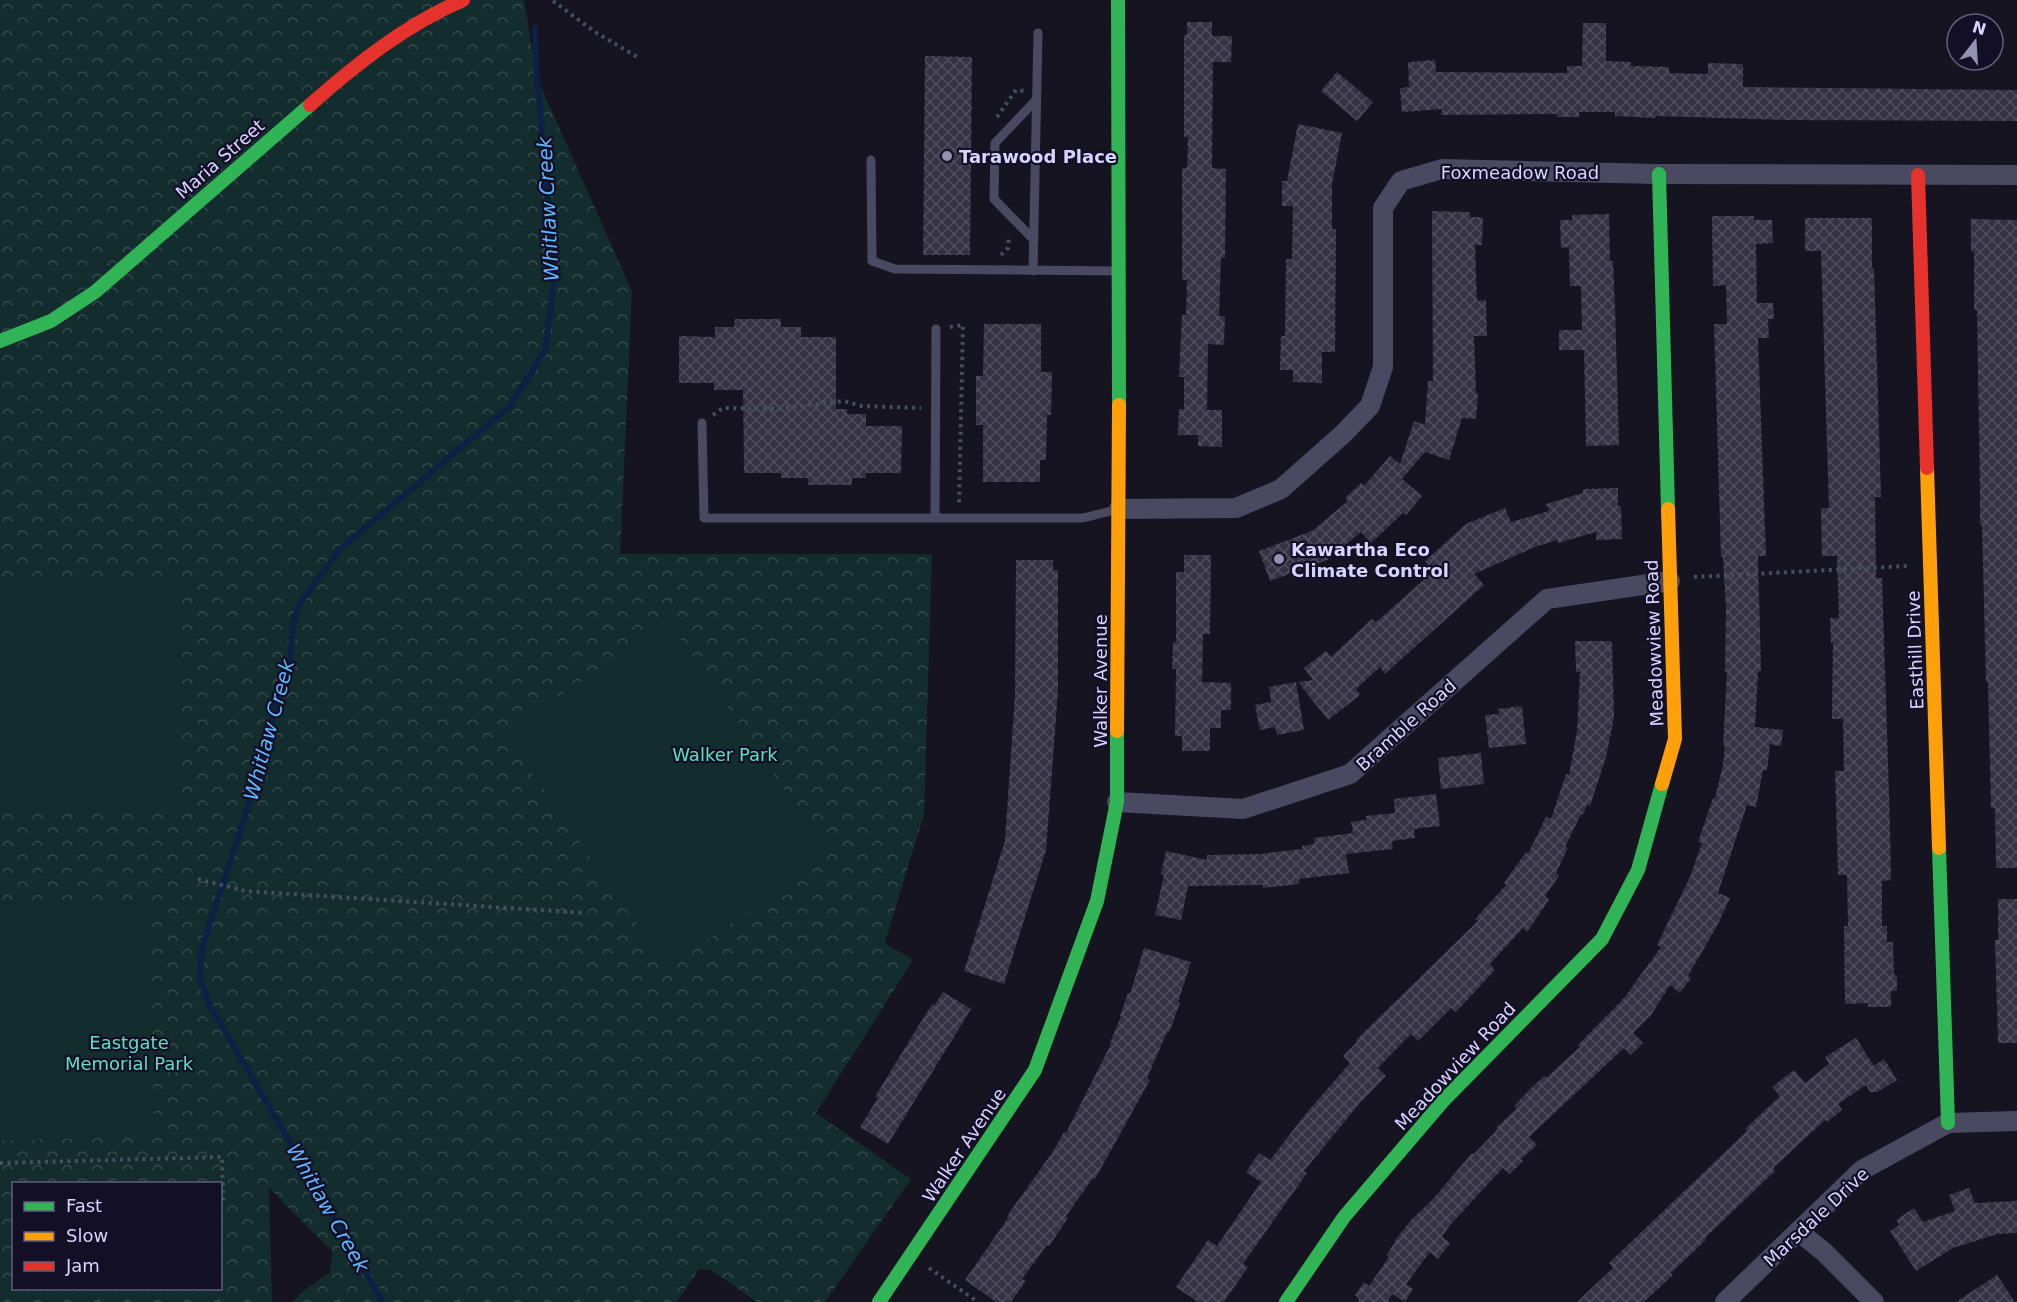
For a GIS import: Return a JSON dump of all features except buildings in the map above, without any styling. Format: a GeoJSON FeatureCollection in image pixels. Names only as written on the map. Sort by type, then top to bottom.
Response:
{"type":"FeatureCollection","features":[{"type":"Feature","properties":{"kind":"street","name":"Maria Street"},"geometry":{"type":"LineString","coordinates":[[0,340],[51,321],[95,292],[346,73],[433,13],[463,0]]}},
{"type":"Feature","properties":{"kind":"street","name":"Walker Avenue"},"geometry":{"type":"LineString","coordinates":[[879,1302],[1035,1070],[1097,901],[1117,802],[1120,271],[1118,0]]}},
{"type":"Feature","properties":{"kind":"street","name":"Foxmeadow Road"},"geometry":{"type":"LineString","coordinates":[[1119,509],[1236,508],[1281,489],[1343,434],[1370,406],[1383,367],[1383,208],[1401,181],[1442,169],[1659,174],[2017,176]]}},
{"type":"Feature","properties":{"kind":"street","name":"Meadowview Road"},"geometry":{"type":"LineString","coordinates":[[1286,1302],[1344,1217],[1444,1100],[1602,939],[1638,870],[1675,739],[1659,174]]}},
{"type":"Feature","properties":{"kind":"street","name":"Easthill Drive"},"geometry":{"type":"LineString","coordinates":[[1918,175],[1948,1123]]}},
{"type":"Feature","properties":{"kind":"street","name":"Bramble Road"},"geometry":{"type":"LineString","coordinates":[[1117,802],[1243,809],[1350,774],[1547,599],[1670,581]]}},
{"type":"Feature","properties":{"kind":"street","name":"Marsdale Drive"},"geometry":{"type":"LineString","coordinates":[[1725,1302],[1862,1170],[1948,1123],[2017,1121]]}},
{"type":"Feature","properties":{"kind":"street"},"geometry":{"type":"LineString","coordinates":[[1798,1231],[1824,1252],[1874,1302]]}},
{"type":"Feature","properties":{"kind":"lane"},"geometry":{"type":"LineString","coordinates":[[1034,271],[1038,33]]}},
{"type":"Feature","properties":{"kind":"lane"},"geometry":{"type":"LineString","coordinates":[[1034,240],[994,199],[996,143],[1037,95]]}},
{"type":"Feature","properties":{"kind":"lane"},"geometry":{"type":"LineString","coordinates":[[871,160],[872,261],[895,269],[1120,271]]}},
{"type":"Feature","properties":{"kind":"lane"},"geometry":{"type":"LineString","coordinates":[[935,518],[936,329]]}},
{"type":"Feature","properties":{"kind":"lane"},"geometry":{"type":"LineString","coordinates":[[702,423],[704,518],[1083,518],[1119,509]]}},
{"type":"Feature","properties":{"kind":"path"},"geometry":{"type":"LineString","coordinates":[[553,1],[595,32],[639,58]]}},
{"type":"Feature","properties":{"kind":"path"},"geometry":{"type":"LineString","coordinates":[[993,123],[1016,90],[1037,95]]}},
{"type":"Feature","properties":{"kind":"path"},"geometry":{"type":"LineString","coordinates":[[996,259],[1008,248],[1009,232]]}},
{"type":"Feature","properties":{"kind":"path"},"geometry":{"type":"LineString","coordinates":[[936,329],[963,325],[959,518]]}},
{"type":"Feature","properties":{"kind":"path"},"geometry":{"type":"LineString","coordinates":[[702,423],[723,408],[774,408],[844,401],[862,406],[937,409]]}},
{"type":"Feature","properties":{"kind":"path"},"geometry":{"type":"LineString","coordinates":[[1670,581],[1706,575],[1930,565]]}},
{"type":"Feature","properties":{"kind":"path"},"geometry":{"type":"LineString","coordinates":[[198,879],[245,891],[586,913]]}},
{"type":"Feature","properties":{"kind":"path"},"geometry":{"type":"LineString","coordinates":[[0,1163],[222,1157],[223,1201]]}},
{"type":"Feature","properties":{"kind":"path"},"geometry":{"type":"LineString","coordinates":[[911,1256],[978,1302]]}},
{"type":"Feature","properties":{"kind":"green space"},"geometry":{"type":"Polygon","coordinates":[[[0,0],[524,0],[537,78],[632,291],[620,554],[932,554],[924,814],[885,943],[913,960],[816,1113],[911,1179],[825,1302],[757,1302],[711,1270],[699,1269],[677,1302],[293,1302],[302,1292],[329,1273],[333,1252],[269,1188],[272,1302],[0,1302],[0,0]]]}},
{"type":"Feature","properties":{"kind":"green space"},"geometry":{"type":"Polygon","coordinates":[[[180,583],[183,807],[0,809],[0,585],[180,583]]]}},
{"type":"Feature","properties":{"kind":"green space","name":"Walker Park"},"geometry":{"type":"Polygon","coordinates":[[[668,621],[830,855],[667,967],[505,734],[668,621]]]}},
{"type":"Feature","properties":{"kind":"green space","name":"Eastgate Memorial Park"},"geometry":{"type":"Polygon","coordinates":[[[150,901],[154,1137],[0,1140],[0,903],[150,901]]]}},
{"type":"Feature","properties":{"kind":"waterway","name":"Whitlaw Creek"},"geometry":{"type":"LineString","coordinates":[[383,1302],[209,1004],[200,978],[202,948],[262,763],[276,703],[289,672],[293,624],[300,603],[340,549],[509,407],[545,351],[555,273],[537,78],[535,28]]}},
{"type":"Feature","properties":{"kind":"traffic: fast"},"geometry":{"type":"LineString","coordinates":[[1118,0],[1119,405]]}},
{"type":"Feature","properties":{"kind":"traffic: fast"},"geometry":{"type":"LineString","coordinates":[[0,341],[51,321],[95,292],[310,105]]}},
{"type":"Feature","properties":{"kind":"traffic: fast"},"geometry":{"type":"LineString","coordinates":[[1659,174],[1668,509]]}},
{"type":"Feature","properties":{"kind":"traffic: fast"},"geometry":{"type":"LineString","coordinates":[[879,1302],[1035,1070],[1097,901],[1117,802],[1117,731]]}},
{"type":"Feature","properties":{"kind":"traffic: fast"},"geometry":{"type":"LineString","coordinates":[[1286,1302],[1344,1217],[1444,1100],[1602,939],[1638,870],[1662,784]]}},
{"type":"Feature","properties":{"kind":"traffic: fast"},"geometry":{"type":"LineString","coordinates":[[1939,848],[1948,1123]]}},
{"type":"Feature","properties":{"kind":"traffic: slow"},"geometry":{"type":"LineString","coordinates":[[1117,731],[1119,405]]}},
{"type":"Feature","properties":{"kind":"traffic: slow"},"geometry":{"type":"LineString","coordinates":[[1927,468],[1939,848]]}},
{"type":"Feature","properties":{"kind":"traffic: slow"},"geometry":{"type":"LineString","coordinates":[[1662,784],[1675,739],[1668,509]]}},
{"type":"Feature","properties":{"kind":"traffic: jam"},"geometry":{"type":"LineString","coordinates":[[310,105],[383,46],[422,21],[463,0]]}},
{"type":"Feature","properties":{"kind":"traffic: jam"},"geometry":{"type":"LineString","coordinates":[[1918,175],[1927,468]]}},
{"type":"Feature","properties":{"kind":"place","name":"Tarawood Place"},"geometry":{"type":"Point","coordinates":[947,156]}},
{"type":"Feature","properties":{"kind":"place","name":"Kawartha Eco Climate Control"},"geometry":{"type":"Point","coordinates":[1279,559]}}]}
